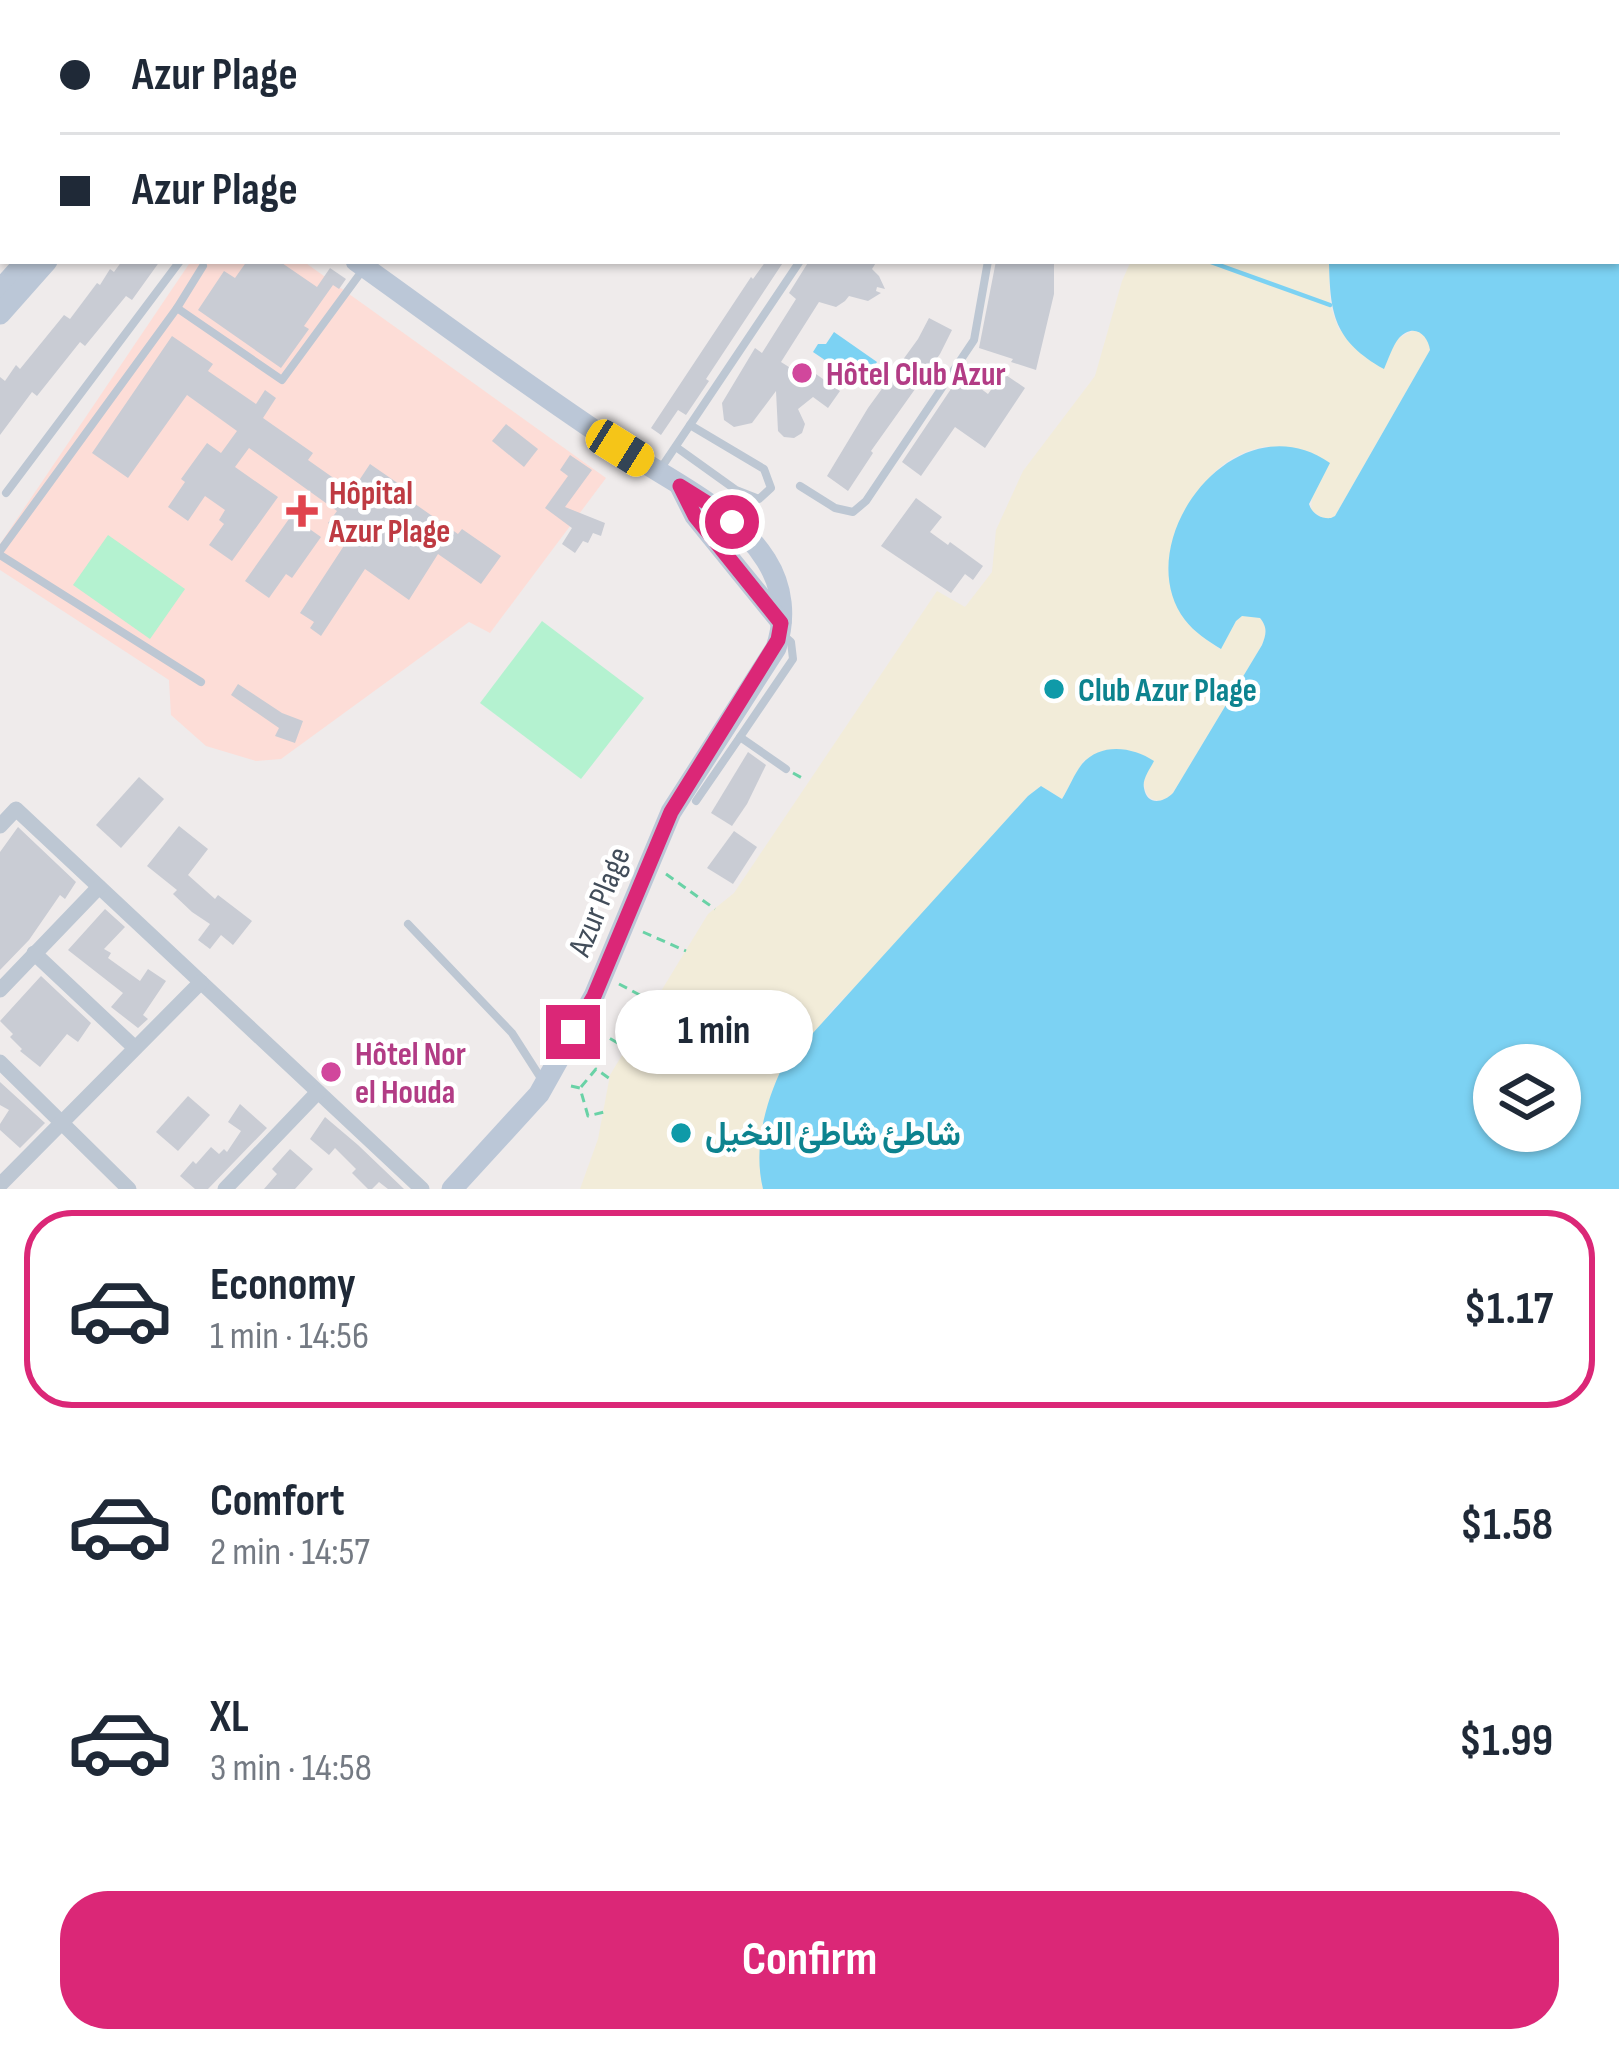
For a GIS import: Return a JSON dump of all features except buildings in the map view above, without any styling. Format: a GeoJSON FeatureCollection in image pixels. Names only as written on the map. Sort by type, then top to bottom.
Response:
{"type":"FeatureCollection","features":[{"type":"Feature","properties":{"kind":"street"},"geometry":{"type":"LineString","coordinates":[[0,290],[23,264]]}},
{"type":"Feature","properties":{"kind":"street"},"geometry":{"type":"LineString","coordinates":[[0,314],[44,264]]}},
{"type":"Feature","properties":{"kind":"street"},"geometry":{"type":"LineString","coordinates":[[361,264],[680,486],[695,516],[781,628]]}},
{"type":"Feature","properties":{"kind":"street","name":"Azur Plage"},"geometry":{"type":"LineString","coordinates":[[452,1189],[539,1094],[594,996],[671,812],[776,649],[781,628]]}},
{"type":"Feature","properties":{"kind":"street"},"geometry":{"type":"LineString","coordinates":[[0,826],[16,809],[422,1189]]}},
{"type":"Feature","properties":{"kind":"street"},"geometry":{"type":"LineString","coordinates":[[0,990],[99,887]]}},
{"type":"Feature","properties":{"kind":"street"},"geometry":{"type":"LineString","coordinates":[[34,953],[134,1047]]}},
{"type":"Feature","properties":{"kind":"street"},"geometry":{"type":"LineString","coordinates":[[0,1185],[201,982]]}},
{"type":"Feature","properties":{"kind":"street"},"geometry":{"type":"LineString","coordinates":[[0,1062],[128,1189]]}},
{"type":"Feature","properties":{"kind":"street"},"geometry":{"type":"LineString","coordinates":[[225,1189],[318,1092]]}},
{"type":"Feature","properties":{"kind":"lane"},"geometry":{"type":"LineString","coordinates":[[6,493],[178,264]]}},
{"type":"Feature","properties":{"kind":"lane"},"geometry":{"type":"LineString","coordinates":[[177,308],[282,380],[361,264]]}},
{"type":"Feature","properties":{"kind":"lane"},"geometry":{"type":"LineString","coordinates":[[658,472],[798,264]]}},
{"type":"Feature","properties":{"kind":"lane"},"geometry":{"type":"LineString","coordinates":[[800,486],[835,508],[854,512],[866,501],[974,340],[987,264]]}},
{"type":"Feature","properties":{"kind":"lane"},"geometry":{"type":"LineString","coordinates":[[201,682],[0,553],[203,266]]}},
{"type":"Feature","properties":{"kind":"lane"},"geometry":{"type":"LineString","coordinates":[[676,446],[736,490],[759,499],[771,488],[764,469],[691,425]]}},
{"type":"Feature","properties":{"kind":"lane"},"geometry":{"type":"LineString","coordinates":[[696,801],[793,659],[791,642],[781,628]]}},
{"type":"Feature","properties":{"kind":"lane"},"geometry":{"type":"LineString","coordinates":[[740,737],[786,769]]}},
{"type":"Feature","properties":{"kind":"lane"},"geometry":{"type":"LineString","coordinates":[[408,924],[512,1033],[544,1084]]}},
{"type":"Feature","properties":{"kind":"path"},"geometry":{"type":"LineString","coordinates":[[664,873],[715,909]]}},
{"type":"Feature","properties":{"kind":"path"},"geometry":{"type":"LineString","coordinates":[[641,932],[686,951]]}},
{"type":"Feature","properties":{"kind":"path"},"geometry":{"type":"LineString","coordinates":[[618,983],[655,1003]]}},
{"type":"Feature","properties":{"kind":"path"},"geometry":{"type":"LineString","coordinates":[[595,1030],[628,1049]]}},
{"type":"Feature","properties":{"kind":"path"},"geometry":{"type":"LineString","coordinates":[[580,1088],[596,1069],[610,1079]]}},
{"type":"Feature","properties":{"kind":"path"},"geometry":{"type":"LineString","coordinates":[[571,1085],[580,1088]]}},
{"type":"Feature","properties":{"kind":"path"},"geometry":{"type":"LineString","coordinates":[[580,1088],[588,1116],[604,1112]]}},
{"type":"Feature","properties":{"kind":"shaded area","name":"Hôpital Azur Plage"},"geometry":{"type":"Polygon","coordinates":[[[189,264],[307,264],[606,478],[490,633],[469,622],[281,759],[256,761],[206,746],[171,715],[169,680],[0,570],[0,544],[189,264]]]}},
{"type":"Feature","properties":{"kind":"green space"},"geometry":{"type":"Polygon","coordinates":[[[108,535],[185,589],[150,639],[73,585],[108,535]]]}},
{"type":"Feature","properties":{"kind":"green space"},"geometry":{"type":"Polygon","coordinates":[[[542,621],[644,698],[581,779],[480,703],[542,621]]]}},
{"type":"Feature","properties":{"kind":"sand","name":"Club Azur Plage"},"geometry":{"type":"Polygon","coordinates":[[[1130,264],[1329,264],[1330,305],[1339,330],[1399,338],[1421,332],[1430,350],[1335,516],[1326,518],[1311,510],[1312,497],[1267,446],[1229,460],[1197,497],[1170,554],[1170,583],[1180,609],[1220,649],[1242,615],[1260,618],[1266,631],[1173,793],[1163,800],[1153,799],[1144,781],[1084,760],[1062,799],[1041,786],[1028,796],[830,1012],[762,1127],[763,1189],[580,1189],[598,1139],[610,1075],[708,914],[734,893],[937,591],[965,607],[992,572],[996,530],[1023,471],[1095,376],[1130,264]]]}},
{"type":"Feature","properties":{"kind":"water"},"geometry":{"type":"Polygon","coordinates":[[[1329,264],[1619,264],[1619,1189],[763,1189],[762,1126],[783,1066],[1028,796],[1041,786],[1062,799],[1090,757],[1117,749],[1154,761],[1144,781],[1148,798],[1160,801],[1173,793],[1266,631],[1260,618],[1242,616],[1221,649],[1185,620],[1170,588],[1170,553],[1180,519],[1200,487],[1227,463],[1259,449],[1294,448],[1330,463],[1309,504],[1320,517],[1335,516],[1430,350],[1423,335],[1405,333],[1384,369],[1354,348],[1334,311],[1329,264]]]}},
{"type":"Feature","properties":{"kind":"water"},"geometry":{"type":"Polygon","coordinates":[[[834,332],[877,362],[862,385],[813,352],[834,332]]]}},
{"type":"Feature","properties":{"kind":"waterway"},"geometry":{"type":"LineString","coordinates":[[1216,264],[1330,305]]}},
{"type":"Feature","properties":{"kind":"place","name":"Hôtel Club Azur"},"geometry":{"type":"Point","coordinates":[802,373]}},
{"type":"Feature","properties":{"kind":"place","name":"Hôpital Azur Plage"},"geometry":{"type":"Point","coordinates":[302,511]}},
{"type":"Feature","properties":{"kind":"place","name":"Club Azur Plage"},"geometry":{"type":"Point","coordinates":[1054,689]}},
{"type":"Feature","properties":{"kind":"place","name":"Hôtel Nor el Houda"},"geometry":{"type":"Point","coordinates":[331,1072]}},
{"type":"Feature","properties":{"kind":"place","name":"شاطئ شاطئ النخيل"},"geometry":{"type":"Point","coordinates":[681,1133]}},
{"type":"Feature","properties":{"kind":"route"},"geometry":{"type":"LineString","coordinates":[[573,1032],[594,996],[671,812],[776,649],[781,623],[695,516],[680,486],[732,522]]}}]}
